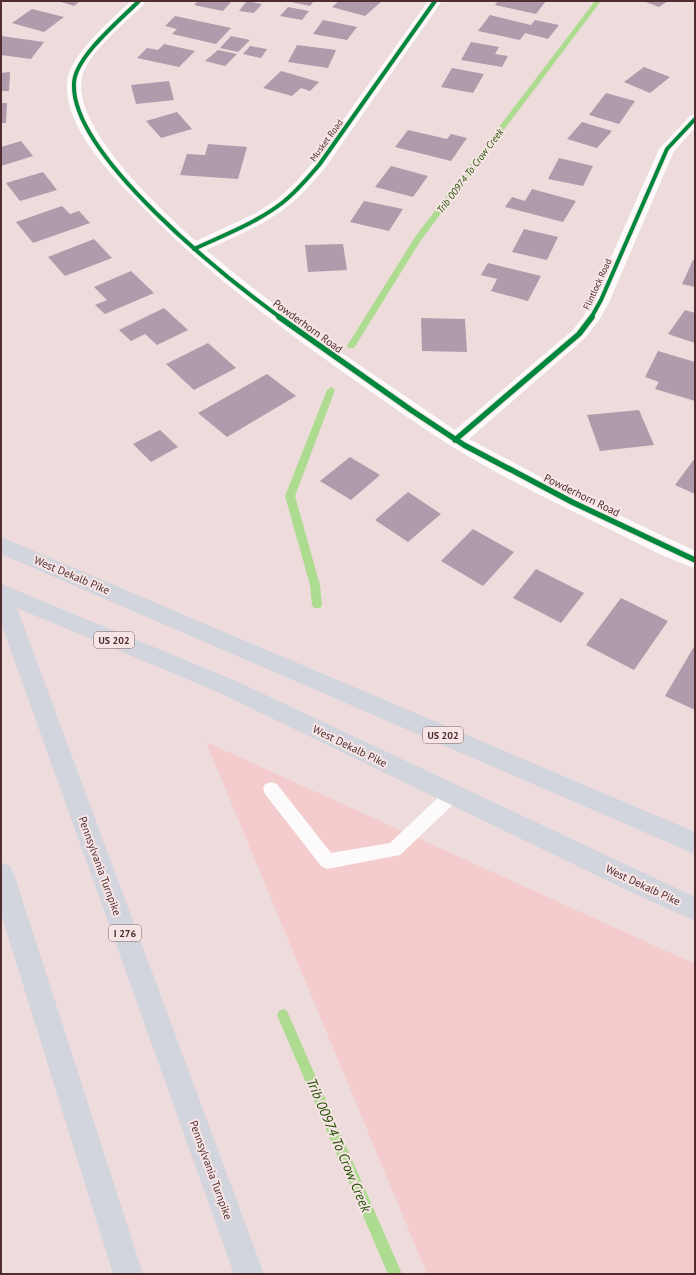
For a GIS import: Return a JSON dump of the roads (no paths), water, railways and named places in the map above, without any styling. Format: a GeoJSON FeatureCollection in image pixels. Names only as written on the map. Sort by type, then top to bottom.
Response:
{"type":"FeatureCollection","features":[{"type":"Feature","properties":{"kind":"highway","name":"West Dekalb Pike"},"geometry":{"type":"LineString","coordinates":[[1,545],[695,843]]}},
{"type":"Feature","properties":{"kind":"highway","name":"West Dekalb Pike"},"geometry":{"type":"LineString","coordinates":[[1,592],[228,687],[452,795],[695,909]]}},
{"type":"Feature","properties":{"kind":"highway","name":"Pennsylvania Turnpike"},"geometry":{"type":"LineString","coordinates":[[1,592],[249,1274]]}},
{"type":"Feature","properties":{"kind":"highway"},"geometry":{"type":"LineString","coordinates":[[1,874],[128,1274]]}},
{"type":"Feature","properties":{"kind":"street","name":"Powderhorn Road"},"geometry":{"type":"LineString","coordinates":[[139,1],[91,49],[74,79],[75,97],[80,116],[95,141],[141,198],[194,249],[256,301],[334,357],[455,440],[577,505],[695,560]]}},
{"type":"Feature","properties":{"kind":"street","name":"Musket Road"},"geometry":{"type":"LineString","coordinates":[[194,249],[260,217],[282,203],[302,184],[319,165],[435,1]]}},
{"type":"Feature","properties":{"kind":"street","name":"Flintlock Road"},"geometry":{"type":"LineString","coordinates":[[455,440],[562,350],[579,334],[591,319],[601,300],[667,149],[695,119]]}},
{"type":"Feature","properties":{"kind":"lane"},"geometry":{"type":"LineString","coordinates":[[271,789],[327,861],[394,850],[452,795]]}},
{"type":"Feature","properties":{"kind":"waterway","name":"Trib 00974 To Crow Creek"},"geometry":{"type":"LineString","coordinates":[[351,346],[418,239],[598,1]]}},
{"type":"Feature","properties":{"kind":"waterway","name":"Trib 00974 To Crow Creek"},"geometry":{"type":"LineString","coordinates":[[317,605],[315,585],[290,496],[331,390]]}},
{"type":"Feature","properties":{"kind":"waterway","name":"Trib 00974 To Crow Creek"},"geometry":{"type":"LineString","coordinates":[[283,1015],[395,1274]]}}]}
